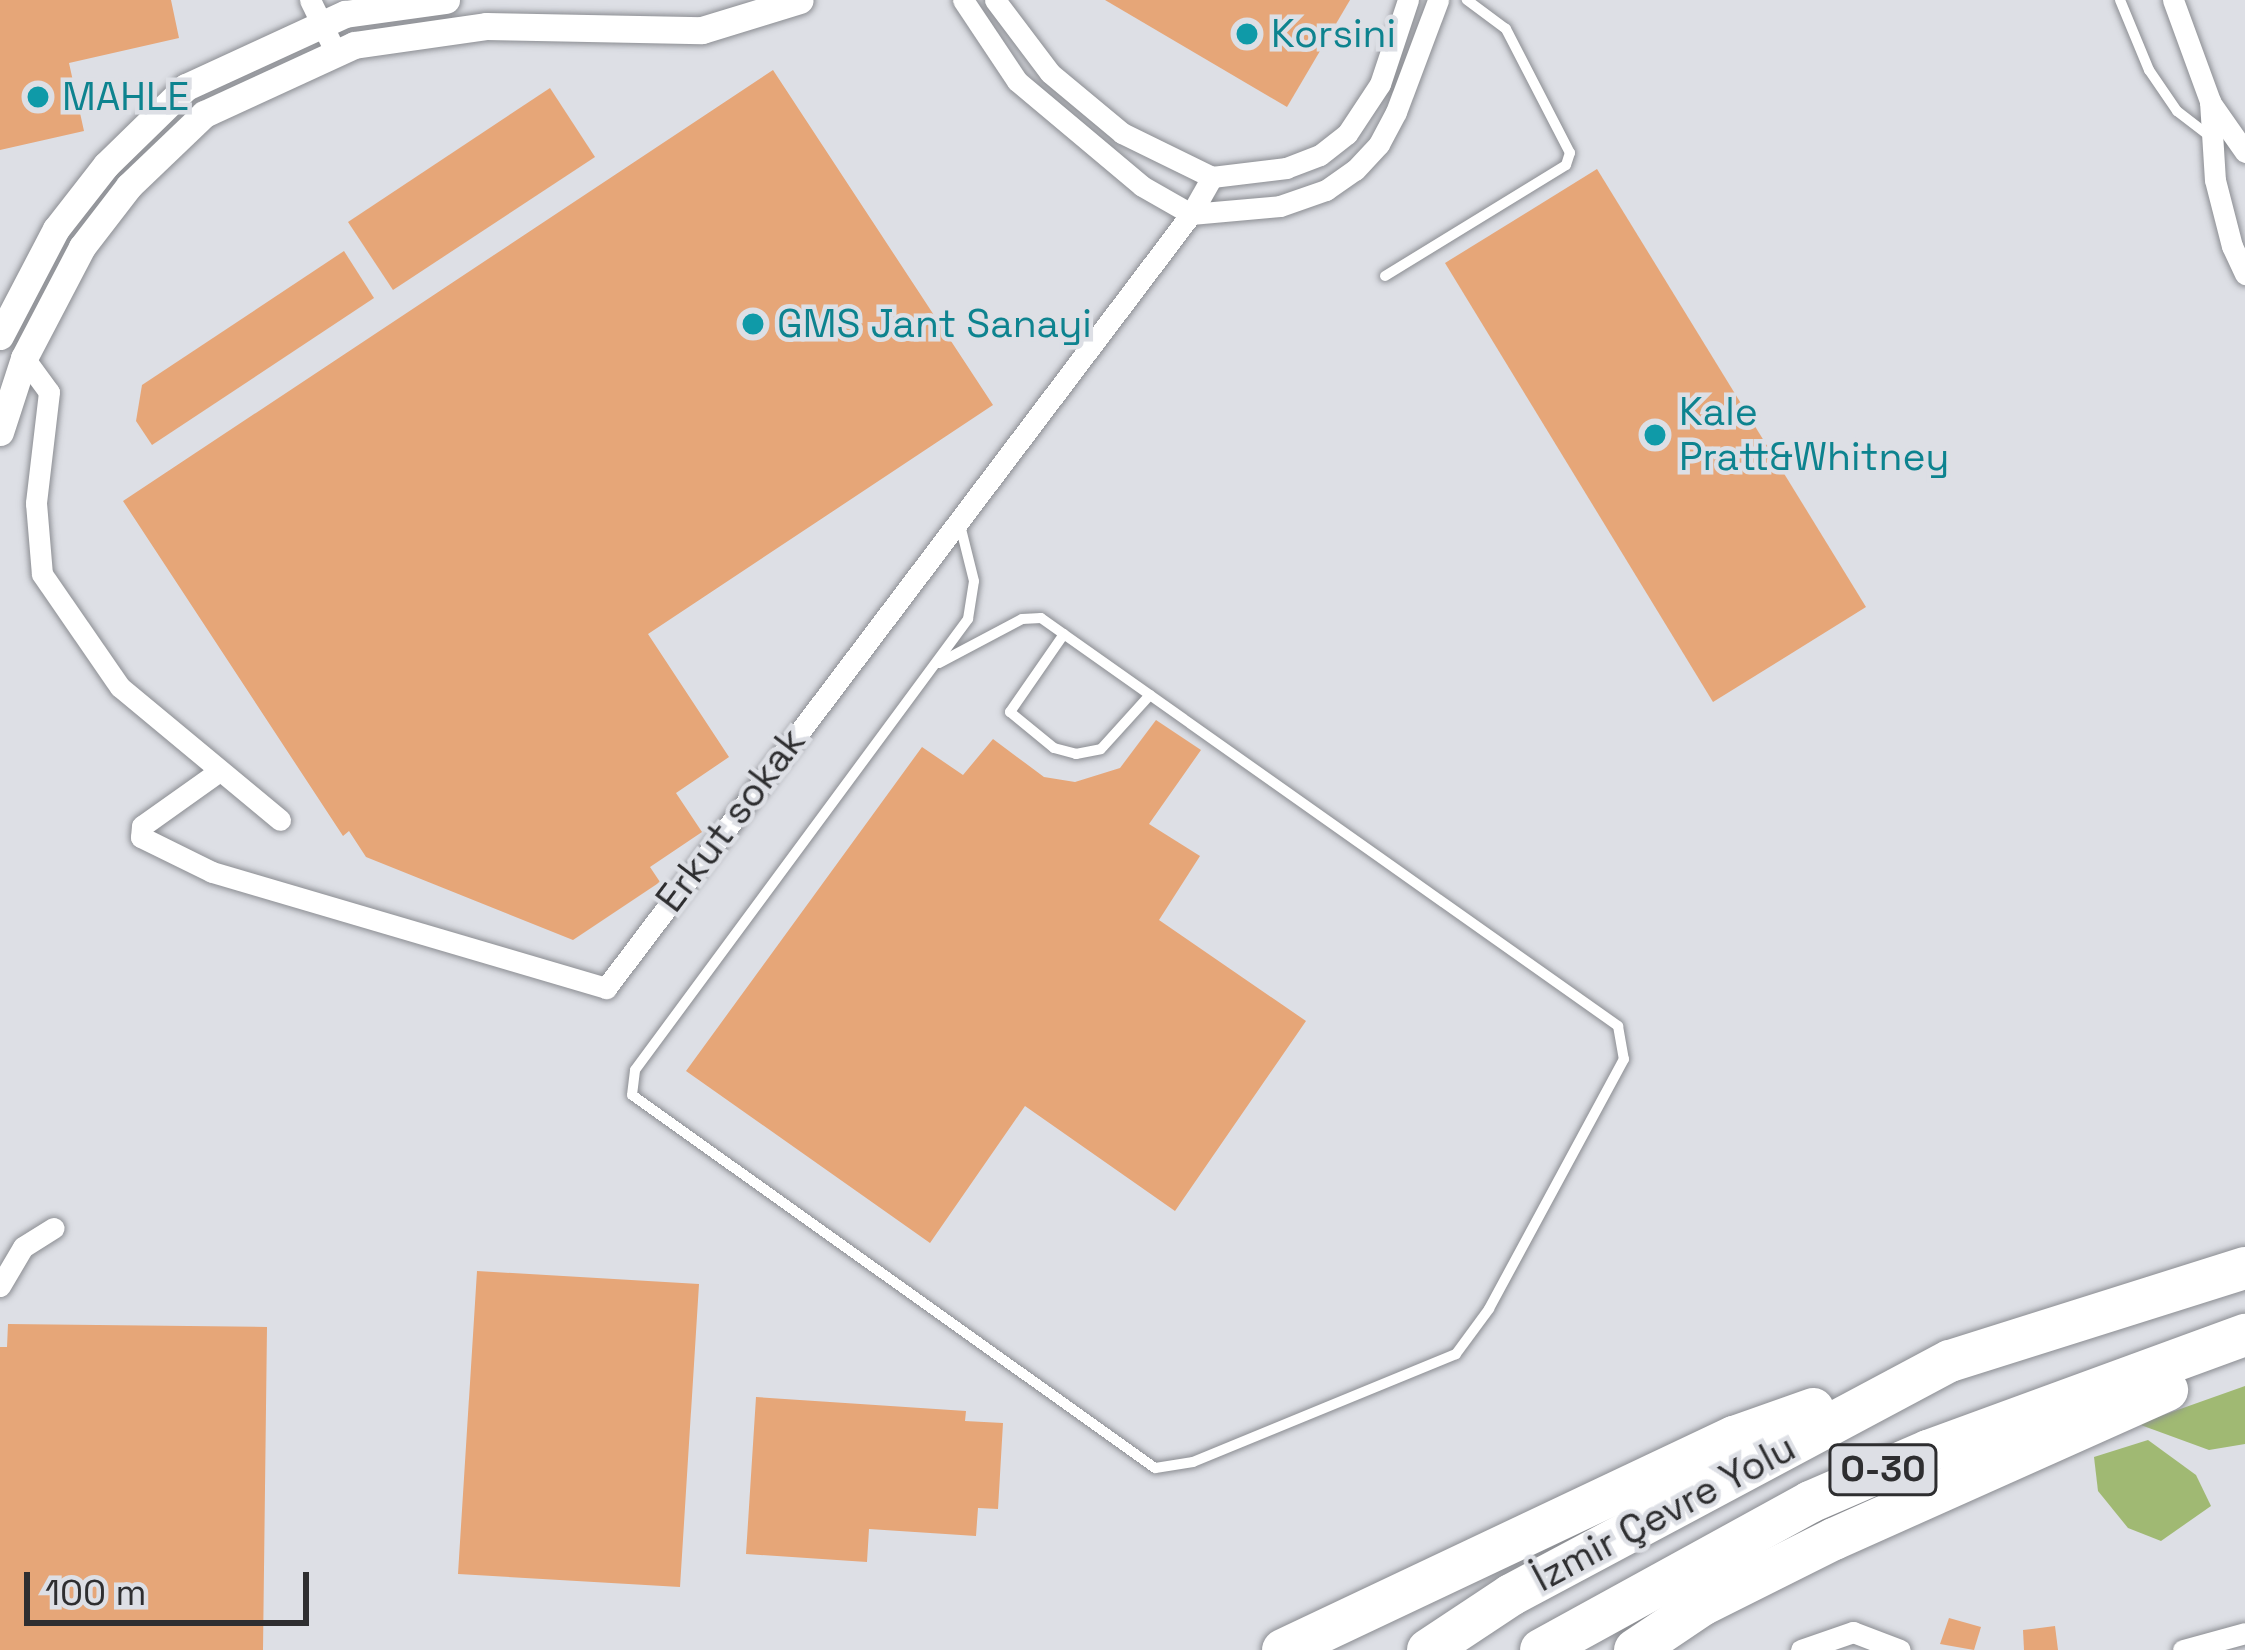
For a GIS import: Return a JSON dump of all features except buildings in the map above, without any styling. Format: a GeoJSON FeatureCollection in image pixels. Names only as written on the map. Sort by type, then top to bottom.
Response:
{"type":"FeatureCollection","features":[{"type":"Feature","properties":{"kind":"highway","name":"İzmir Çevre Yolu"},"geometry":{"type":"LineString","coordinates":[[1428,1650],[1511,1595],[1950,1361],[2245,1268]]}},
{"type":"Feature","properties":{"kind":"highway","name":"İzmir Çevre Yolu"},"geometry":{"type":"LineString","coordinates":[[1541,1650],[1810,1502],[1928,1450],[2245,1335]]}},
{"type":"Feature","properties":{"kind":"highway"},"geometry":{"type":"LineString","coordinates":[[1635,1650],[1702,1605],[1834,1538],[2245,1356]]}},
{"type":"Feature","properties":{"kind":"highway"},"geometry":{"type":"LineString","coordinates":[[1283,1650],[1733,1437],[1950,1361]]}},
{"type":"Feature","properties":{"kind":"street"},"geometry":{"type":"LineString","coordinates":[[0,336],[56,230],[106,165],[186,88],[317,12],[345,14],[446,0]]}},
{"type":"Feature","properties":{"kind":"street"},"geometry":{"type":"LineString","coordinates":[[0,432],[24,358],[82,247],[129,186],[204,114],[354,45],[486,26],[702,30],[800,0]]}},
{"type":"Feature","properties":{"kind":"street"},"geometry":{"type":"LineString","coordinates":[[963,0],[1017,81],[1142,186],[1191,214],[1280,206],[1326,190],[1355,170],[1379,144],[1396,112],[1438,0]]}},
{"type":"Feature","properties":{"kind":"street"},"geometry":{"type":"LineString","coordinates":[[995,0],[1050,73],[1122,133],[1212,177],[1286,168],[1320,155],[1347,134],[1380,84],[1408,0]]}},
{"type":"Feature","properties":{"kind":"street"},"geometry":{"type":"LineString","coordinates":[[2173,0],[2210,101],[2245,152]]}},
{"type":"Feature","properties":{"kind":"street"},"geometry":{"type":"LineString","coordinates":[[317,12],[336,53]]}},
{"type":"Feature","properties":{"kind":"street"},"geometry":{"type":"LineString","coordinates":[[2210,101],[2215,180],[2245,274]]}},
{"type":"Feature","properties":{"kind":"street","name":"Erkut sokak"},"geometry":{"type":"LineString","coordinates":[[218,772],[142,826],[141,836],[212,872],[606,988],[958,516],[1191,214],[1212,177]]}},
{"type":"Feature","properties":{"kind":"street"},"geometry":{"type":"LineString","coordinates":[[24,358],[49,392],[36,503],[42,574],[120,687],[280,820]]}},
{"type":"Feature","properties":{"kind":"street"},"geometry":{"type":"LineString","coordinates":[[0,1286],[23,1247],[55,1228]]}},
{"type":"Feature","properties":{"kind":"street"},"geometry":{"type":"LineString","coordinates":[[1801,1650],[1853,1633],[1900,1650]]}},
{"type":"Feature","properties":{"kind":"street"},"geometry":{"type":"LineString","coordinates":[[2183,1650],[2245,1634]]}},
{"type":"Feature","properties":{"kind":"lane"},"geometry":{"type":"LineString","coordinates":[[1385,276],[1566,165],[1570,153],[1506,29],[1467,0]]}},
{"type":"Feature","properties":{"kind":"lane"},"geometry":{"type":"LineString","coordinates":[[2120,0],[2149,70],[2177,111],[2212,138]]}},
{"type":"Feature","properties":{"kind":"lane"},"geometry":{"type":"LineString","coordinates":[[939,662],[1029,616],[1064,634],[1612,1017],[1624,1053],[1489,1309],[1456,1354],[1162,1469],[628,1088],[635,1070],[968,619],[974,595],[958,516]]}},
{"type":"Feature","properties":{"kind":"lane"},"geometry":{"type":"LineString","coordinates":[[1064,634],[1010,712],[1054,748],[1076,754],[1102,749],[1150,694]]}},
{"type":"Feature","properties":{"kind":"green space"},"geometry":{"type":"Polygon","coordinates":[[[2245,1386],[2245,1444],[2209,1450],[2138,1424],[2245,1386]]]}},
{"type":"Feature","properties":{"kind":"green space"},"geometry":{"type":"Polygon","coordinates":[[[2148,1440],[2196,1475],[2211,1506],[2161,1541],[2128,1528],[2098,1491],[2094,1457],[2148,1440]]]}},
{"type":"Feature","properties":{"kind":"place","name":"Korsini"},"geometry":{"type":"Point","coordinates":[1247,34]}},
{"type":"Feature","properties":{"kind":"place","name":"MAHLE"},"geometry":{"type":"Point","coordinates":[38,97]}},
{"type":"Feature","properties":{"kind":"place","name":"GMS Jant Sanayi"},"geometry":{"type":"Point","coordinates":[753,324]}},
{"type":"Feature","properties":{"kind":"place","name":"Kale Pratt&Whitney"},"geometry":{"type":"Point","coordinates":[1655,435]}}]}
